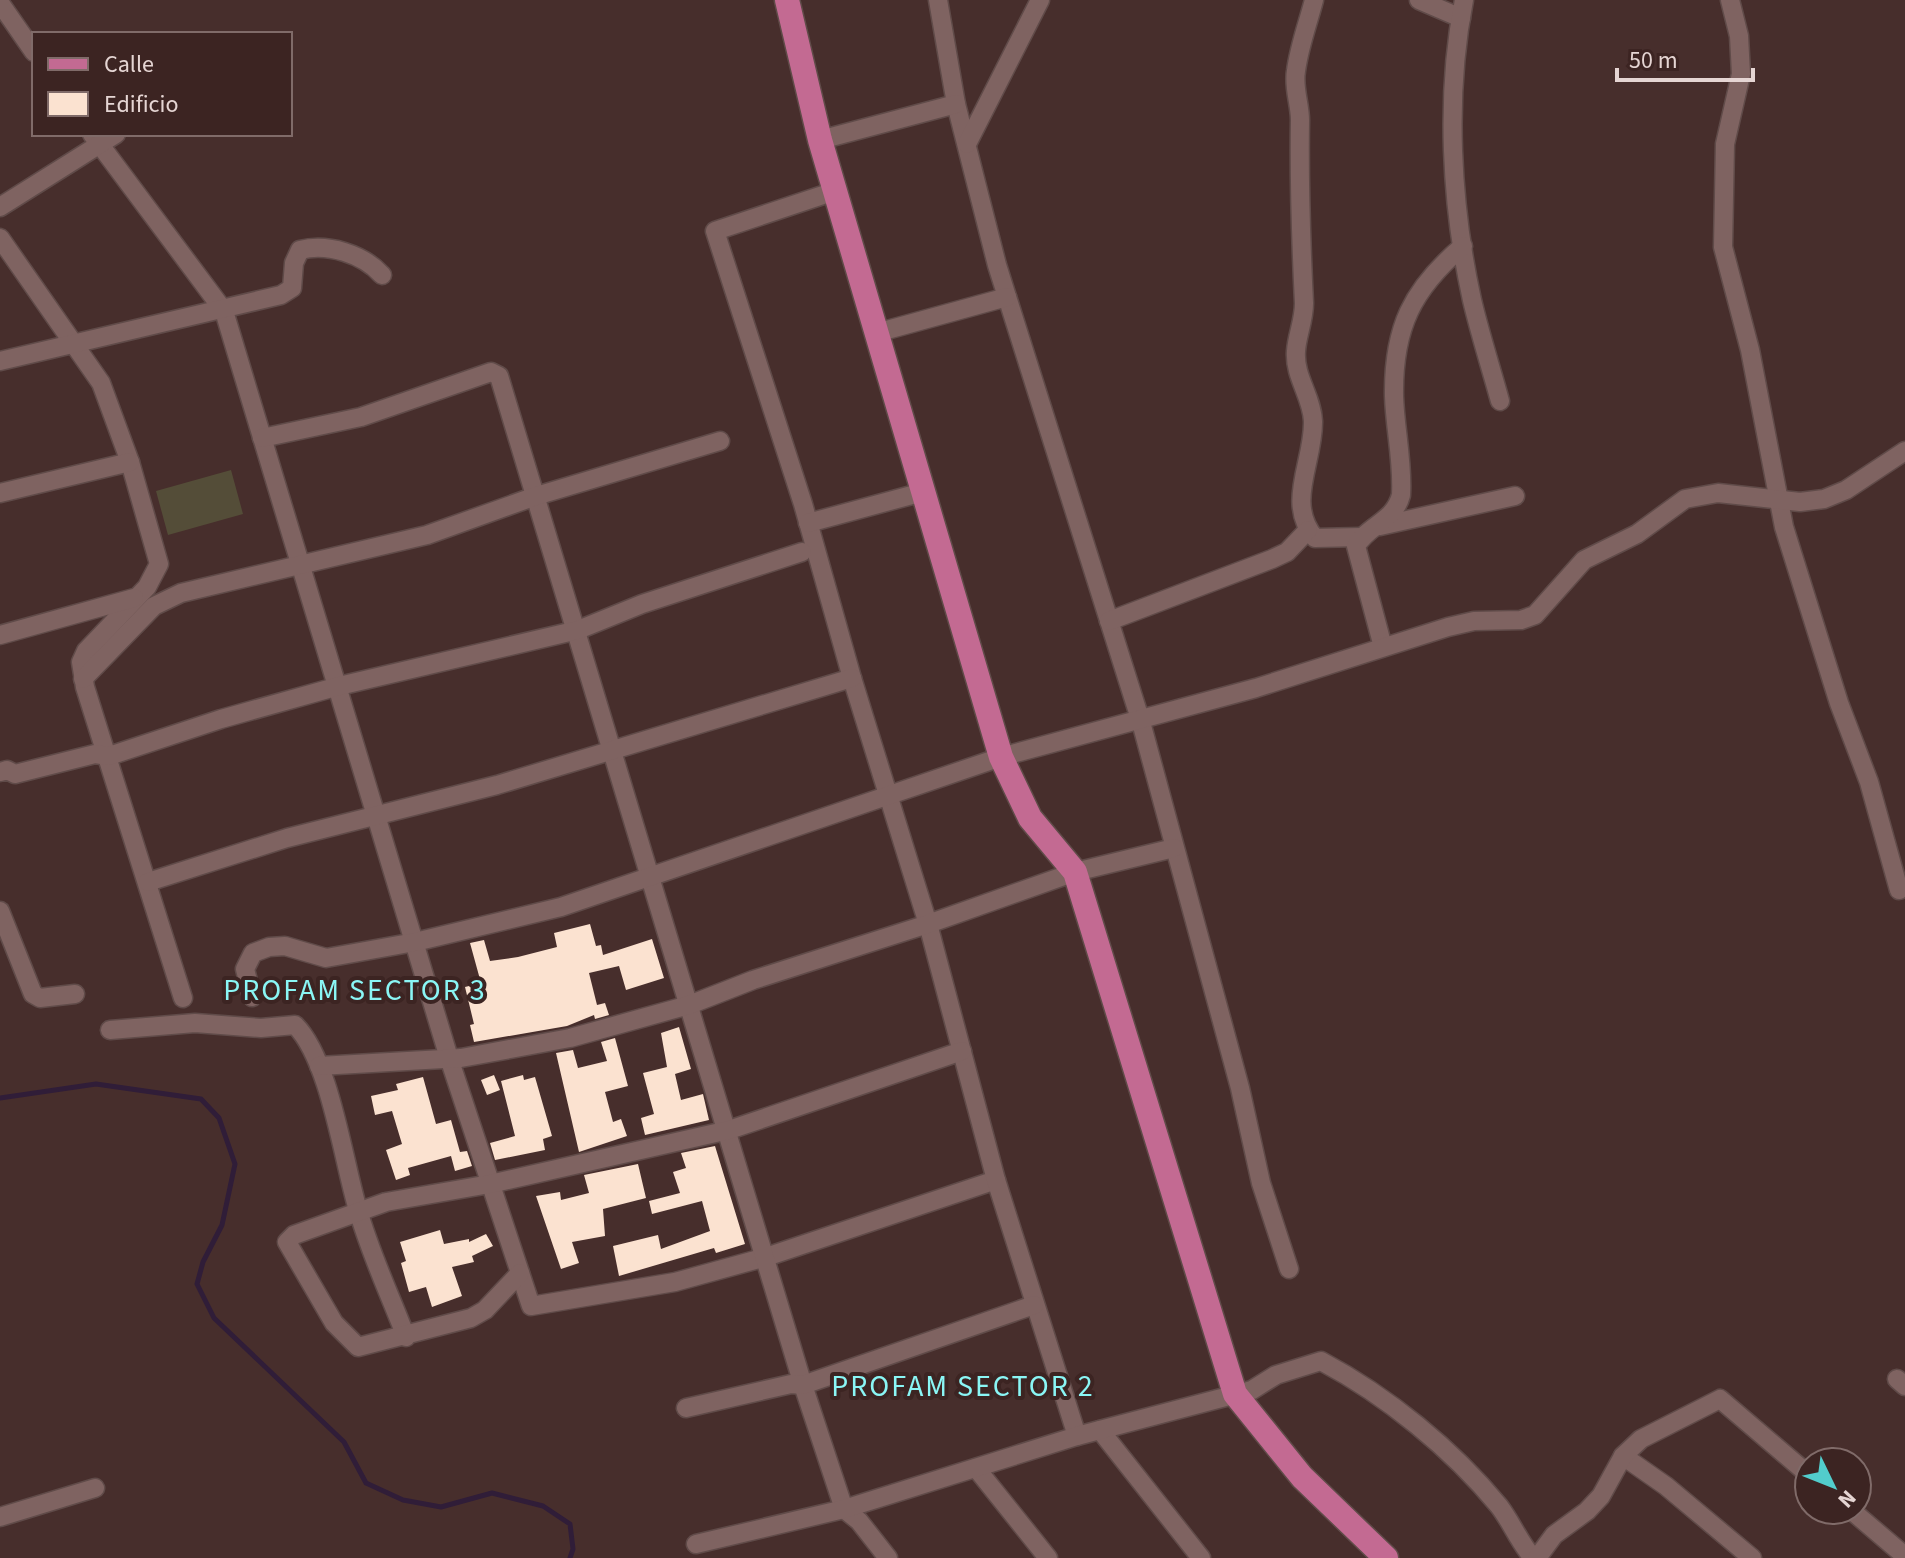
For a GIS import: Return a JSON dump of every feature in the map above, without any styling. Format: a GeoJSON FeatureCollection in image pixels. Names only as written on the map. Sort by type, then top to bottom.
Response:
{"type":"FeatureCollection","features":[{"type":"Feature","properties":{"kind":"main road"},"geometry":{"type":"LineString","coordinates":[[787,0],[820,140],[1001,757],[1030,818],[1075,872],[1235,1394],[1302,1477],[1386,1558]]}},
{"type":"Feature","properties":{"kind":"street"},"geometry":{"type":"LineString","coordinates":[[938,0],[956,104],[1007,297],[1141,722],[1240,1088],[1261,1183],[1289,1269]]}},
{"type":"Feature","properties":{"kind":"street"},"geometry":{"type":"LineString","coordinates":[[967,144],[1040,0]]}},
{"type":"Feature","properties":{"kind":"street"},"geometry":{"type":"LineString","coordinates":[[1314,0],[1295,74],[1300,117],[1298,209],[1304,304],[1302,333],[1295,351],[1300,382],[1312,403],[1312,448],[1301,489],[1301,512],[1315,538],[1361,537]]}},
{"type":"Feature","properties":{"kind":"street"},"geometry":{"type":"LineString","coordinates":[[1419,0],[1463,9],[1454,156],[1463,246],[1473,302],[1500,401]]}},
{"type":"Feature","properties":{"kind":"street"},"geometry":{"type":"LineString","coordinates":[[1730,0],[1739,36],[1741,74],[1725,144],[1723,247],[1750,350],[1784,527],[1843,715],[1869,782],[1899,890]]}},
{"type":"Feature","properties":{"kind":"street"},"geometry":{"type":"LineString","coordinates":[[0,3],[32,49]]}},
{"type":"Feature","properties":{"kind":"street"},"geometry":{"type":"LineString","coordinates":[[820,140],[956,104]]}},
{"type":"Feature","properties":{"kind":"street"},"geometry":{"type":"LineString","coordinates":[[0,207],[96,140],[224,311],[449,1058],[531,1306],[675,1282],[766,1257],[996,1180]]}},
{"type":"Feature","properties":{"kind":"street"},"geometry":{"type":"LineString","coordinates":[[835,191],[715,231],[808,523],[928,924],[996,1180],[1077,1436]]}},
{"type":"Feature","properties":{"kind":"street"},"geometry":{"type":"LineString","coordinates":[[0,238],[101,383],[130,462],[159,564],[155,577],[86,651],[81,662],[83,679],[183,998]]}},
{"type":"Feature","properties":{"kind":"street"},"geometry":{"type":"LineString","coordinates":[[1383,647],[1356,546],[1361,537],[1397,509],[1401,495],[1394,396],[1402,320],[1414,297],[1463,246]]}},
{"type":"Feature","properties":{"kind":"street"},"geometry":{"type":"LineString","coordinates":[[0,361],[224,311],[281,295],[292,288],[294,263],[300,250],[312,247],[360,256],[382,275]]}},
{"type":"Feature","properties":{"kind":"street"},"geometry":{"type":"LineString","coordinates":[[876,333],[1007,297]]}},
{"type":"Feature","properties":{"kind":"street"},"geometry":{"type":"LineString","coordinates":[[262,438],[361,417],[491,372],[499,376],[653,877],[803,1385],[844,1509],[859,1521],[888,1558]]}},
{"type":"Feature","properties":{"kind":"street"},"geometry":{"type":"LineString","coordinates":[[83,679],[154,606],[181,593],[427,535],[536,496],[720,441]]}},
{"type":"Feature","properties":{"kind":"street"},"geometry":{"type":"LineString","coordinates":[[252,997],[245,969],[253,953],[269,947],[285,946],[326,958],[415,942],[561,907],[1001,757],[1141,722],[1474,621],[1521,620],[1535,615],[1584,560],[1637,534],[1685,499],[1718,493],[1800,502],[1824,499],[1846,490],[1905,451]]}},
{"type":"Feature","properties":{"kind":"street"},"geometry":{"type":"LineString","coordinates":[[0,493],[130,462]]}},
{"type":"Feature","properties":{"kind":"street"},"geometry":{"type":"LineString","coordinates":[[808,523],[923,492]]}},
{"type":"Feature","properties":{"kind":"street"},"geometry":{"type":"LineString","coordinates":[[1377,526],[1410,522],[1515,496]]}},
{"type":"Feature","properties":{"kind":"street"},"geometry":{"type":"LineString","coordinates":[[1109,621],[1272,559],[1287,552],[1308,530]]}},
{"type":"Feature","properties":{"kind":"street"},"geometry":{"type":"LineString","coordinates":[[0,772],[15,774],[95,754],[109,756],[339,686],[578,630],[642,604],[802,552]]}},
{"type":"Feature","properties":{"kind":"street"},"geometry":{"type":"LineString","coordinates":[[0,635],[134,598]]}},
{"type":"Feature","properties":{"kind":"street"},"geometry":{"type":"LineString","coordinates":[[148,882],[377,813],[497,785],[852,678]]}},
{"type":"Feature","properties":{"kind":"street"},"geometry":{"type":"LineString","coordinates":[[319,1066],[449,1058],[570,1038],[689,1005],[753,980],[928,924],[1075,872],[1174,848]]}},
{"type":"Feature","properties":{"kind":"street"},"geometry":{"type":"LineString","coordinates":[[0,911],[33,994],[40,998],[75,994]]}},
{"type":"Feature","properties":{"kind":"street"},"geometry":{"type":"LineString","coordinates":[[110,1030],[195,1023],[261,1028],[295,1025],[305,1035],[319,1066],[359,1213],[406,1337]]}},
{"type":"Feature","properties":{"kind":"street"},"geometry":{"type":"LineString","coordinates":[[520,1273],[478,1314],[449,1327],[358,1347],[334,1323],[287,1242],[294,1235],[386,1202],[490,1184],[729,1130],[962,1051]]}},
{"type":"Feature","properties":{"kind":"street"},"geometry":{"type":"LineString","coordinates":[[686,1408],[791,1384],[803,1385],[1034,1305]]}},
{"type":"Feature","properties":{"kind":"street"},"geometry":{"type":"LineString","coordinates":[[696,1544],[844,1509],[1077,1436],[1252,1390],[1276,1375],[1321,1361],[1345,1373],[1446,1451],[1502,1509],[1520,1542],[1535,1558],[1554,1535],[1587,1511],[1601,1496],[1623,1456],[1641,1439],[1720,1399],[1793,1461]]}},
{"type":"Feature","properties":{"kind":"street"},"geometry":{"type":"LineString","coordinates":[[1100,1430],[1201,1558]]}},
{"type":"Feature","properties":{"kind":"street"},"geometry":{"type":"LineString","coordinates":[[1623,1456],[1666,1486],[1752,1558]]}},
{"type":"Feature","properties":{"kind":"street"},"geometry":{"type":"LineString","coordinates":[[976,1468],[1048,1558]]}},
{"type":"Feature","properties":{"kind":"street"},"geometry":{"type":"LineString","coordinates":[[0,1517],[95,1488]]}},
{"type":"Feature","properties":{"kind":"street"},"geometry":{"type":"LineString","coordinates":[[1870,1526],[1905,1556]]}},
{"type":"Feature","properties":{"kind":"shaded area"},"geometry":{"type":"Polygon","coordinates":[[[231,470],[243,514],[168,535],[156,491],[231,470]]]}},
{"type":"Feature","properties":{"kind":"building"},"geometry":{"type":"Polygon","coordinates":[[[590,924],[596,946],[601,945],[603,955],[652,939],[664,978],[626,990],[619,966],[589,973],[597,1005],[605,1003],[609,1015],[595,1019],[594,1015],[567,1026],[474,1042],[470,1025],[474,1024],[465,987],[481,983],[470,943],[484,940],[490,961],[518,957],[557,947],[554,933],[590,924]]]}},
{"type":"Feature","properties":{"kind":"building"},"geometry":{"type":"Polygon","coordinates":[[[679,1027],[691,1069],[675,1074],[681,1100],[703,1094],[709,1120],[645,1135],[641,1118],[654,1114],[643,1073],[667,1067],[661,1033],[679,1027]]]}},
{"type":"Feature","properties":{"kind":"building"},"geometry":{"type":"Polygon","coordinates":[[[615,1038],[628,1086],[605,1092],[613,1122],[621,1119],[627,1136],[579,1152],[556,1053],[573,1050],[578,1068],[607,1061],[601,1042],[615,1038]]]}},
{"type":"Feature","properties":{"kind":"building"},"geometry":{"type":"Polygon","coordinates":[[[494,1075],[500,1090],[487,1095],[481,1080],[494,1075]]]}},
{"type":"Feature","properties":{"kind":"building"},"geometry":{"type":"Polygon","coordinates":[[[523,1075],[524,1080],[535,1077],[552,1136],[543,1139],[545,1150],[495,1160],[490,1143],[515,1136],[501,1081],[523,1075]]]}},
{"type":"Feature","properties":{"kind":"building"},"geometry":{"type":"Polygon","coordinates":[[[423,1077],[436,1124],[451,1120],[460,1152],[467,1151],[472,1166],[455,1171],[451,1156],[408,1168],[410,1175],[396,1180],[386,1150],[402,1144],[392,1111],[375,1115],[371,1096],[398,1090],[396,1084],[423,1077]]]}},
{"type":"Feature","properties":{"kind":"building"},"geometry":{"type":"Polygon","coordinates":[[[715,1146],[745,1244],[716,1253],[714,1248],[619,1276],[613,1246],[658,1235],[661,1249],[710,1231],[702,1201],[652,1214],[649,1201],[680,1193],[673,1172],[686,1168],[681,1153],[715,1146]]]}},
{"type":"Feature","properties":{"kind":"building"},"geometry":{"type":"Polygon","coordinates":[[[638,1164],[646,1198],[603,1209],[605,1236],[572,1242],[579,1263],[561,1269],[536,1196],[560,1192],[561,1200],[589,1193],[584,1175],[638,1164]]]}},
{"type":"Feature","properties":{"kind":"building"},"geometry":{"type":"Polygon","coordinates":[[[440,1230],[444,1244],[469,1239],[469,1242],[486,1234],[493,1246],[472,1256],[474,1262],[452,1267],[462,1296],[432,1307],[426,1287],[409,1292],[401,1263],[406,1261],[400,1242],[440,1230]]]}},
{"type":"Feature","properties":{"kind":"waterway"},"geometry":{"type":"LineString","coordinates":[[0,1098],[96,1084],[201,1099],[219,1118],[235,1164],[222,1225],[203,1262],[197,1284],[214,1318],[344,1442],[366,1483],[403,1500],[441,1507],[492,1493],[543,1506],[570,1524],[573,1549],[570,1558]]}},
{"type":"Feature","properties":{"kind":"district","name":"PROFAM SECTOR 3"},"geometry":{"type":"Point","coordinates":[355,990]}},
{"type":"Feature","properties":{"kind":"district","name":"PROFAM SECTOR 2"},"geometry":{"type":"Point","coordinates":[963,1386]}}]}
